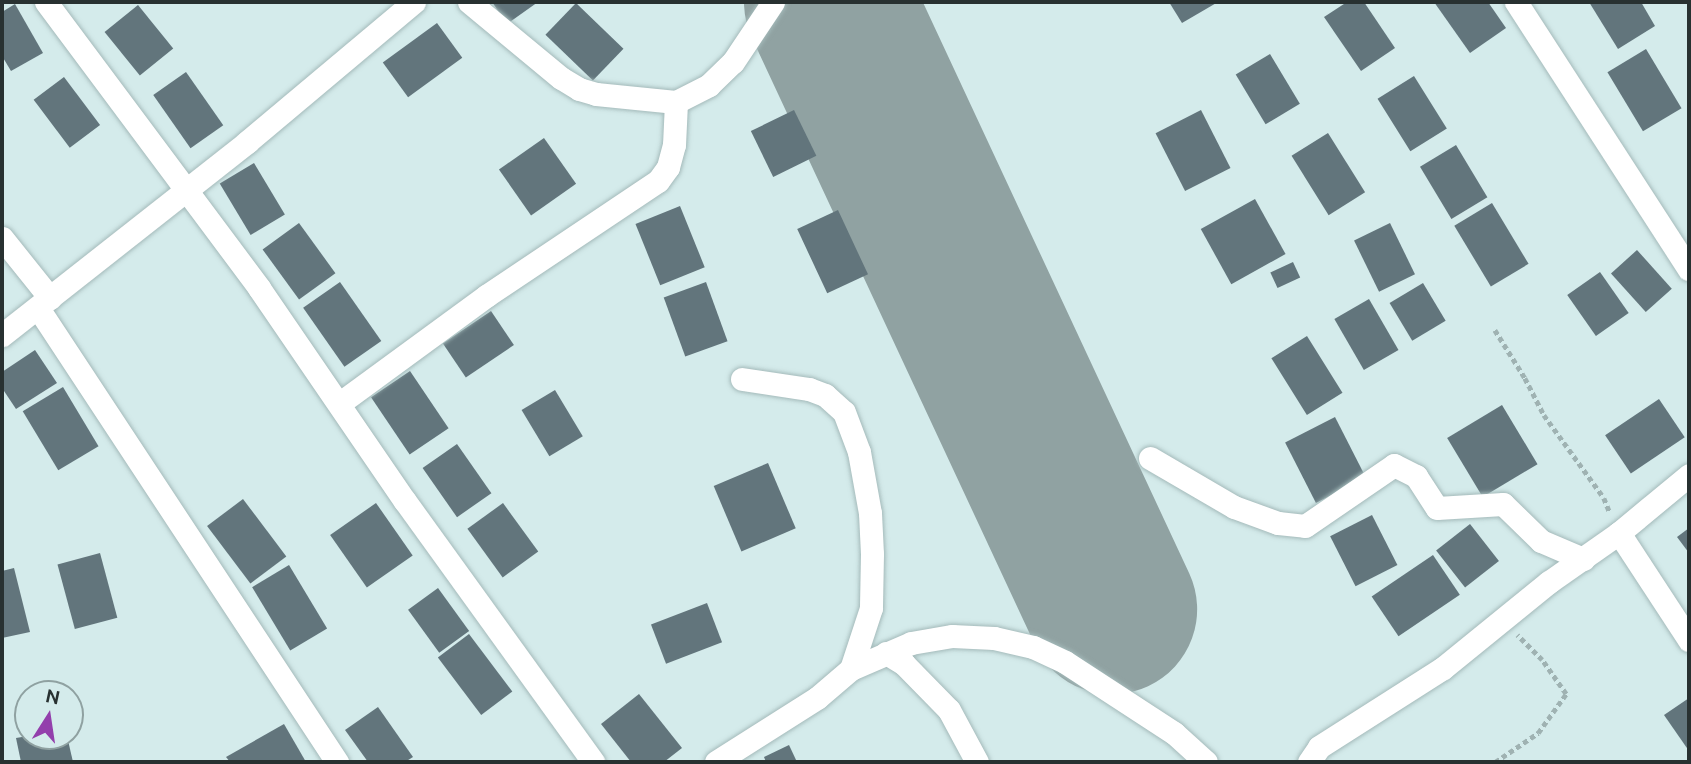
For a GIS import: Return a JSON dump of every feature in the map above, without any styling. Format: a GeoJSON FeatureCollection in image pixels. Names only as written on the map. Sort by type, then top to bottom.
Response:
{"type":"FeatureCollection","features":[{"type":"Feature","properties":{"kind":"street"},"geometry":{"type":"LineString","coordinates":[[46,2],[340,403],[404,501],[593,762]]}},
{"type":"Feature","properties":{"kind":"street"},"geometry":{"type":"LineString","coordinates":[[2,335],[247,142],[414,2]]}},
{"type":"Feature","properties":{"kind":"street"},"geometry":{"type":"LineString","coordinates":[[469,2],[561,78],[579,89],[596,94],[676,102],[709,85],[733,62],[773,2]]}},
{"type":"Feature","properties":{"kind":"street"},"geometry":{"type":"LineString","coordinates":[[1516,2],[1689,269]]}},
{"type":"Feature","properties":{"kind":"street"},"geometry":{"type":"LineString","coordinates":[[340,403],[486,296],[658,181],[668,166],[674,145],[676,102]]}},
{"type":"Feature","properties":{"kind":"street"},"geometry":{"type":"LineString","coordinates":[[2,238],[337,762]]}},
{"type":"Feature","properties":{"kind":"street"},"geometry":{"type":"LineString","coordinates":[[742,379],[809,389],[825,395],[844,412],[859,452],[870,513],[872,554],[871,608],[852,669]]}},
{"type":"Feature","properties":{"kind":"street"},"geometry":{"type":"LineString","coordinates":[[1150,458],[1234,507],[1278,523],[1305,526],[1394,465],[1416,476],[1437,508],[1503,504],[1541,541],[1583,559]]}},
{"type":"Feature","properties":{"kind":"street"},"geometry":{"type":"LineString","coordinates":[[1309,762],[1319,747],[1443,667],[1619,533],[1689,475]]}},
{"type":"Feature","properties":{"kind":"street"},"geometry":{"type":"LineString","coordinates":[[1619,533],[1689,640]]}},
{"type":"Feature","properties":{"kind":"street"},"geometry":{"type":"LineString","coordinates":[[716,762],[817,698],[852,669],[911,643],[952,636],[994,638],[1032,648],[1065,662],[1174,733],[1206,762]]}},
{"type":"Feature","properties":{"kind":"street"},"geometry":{"type":"LineString","coordinates":[[886,653],[904,664],[949,710],[977,762]]}},
{"type":"Feature","properties":{"kind":"path"},"geometry":{"type":"LineString","coordinates":[[1494,330],[1525,377],[1544,415],[1604,498],[1619,533]]}},
{"type":"Feature","properties":{"kind":"path"},"geometry":{"type":"LineString","coordinates":[[1495,762],[1538,733],[1566,694],[1542,660],[1503,620]]}},
{"type":"Feature","properties":{"kind":"building"},"geometry":{"type":"Polygon","coordinates":[[[492,2],[538,2],[507,24],[492,2]]]}},
{"type":"Feature","properties":{"kind":"building"},"geometry":{"type":"Polygon","coordinates":[[[1169,2],[1218,2],[1182,23],[1169,2]]]}},
{"type":"Feature","properties":{"kind":"building"},"geometry":{"type":"Polygon","coordinates":[[[1347,2],[1364,2],[1395,48],[1361,71],[1324,17],[1347,2]]]}},
{"type":"Feature","properties":{"kind":"building"},"geometry":{"type":"Polygon","coordinates":[[[1434,2],[1488,2],[1506,28],[1470,53],[1434,2]]]}},
{"type":"Feature","properties":{"kind":"building"},"geometry":{"type":"Polygon","coordinates":[[[1589,2],[1641,2],[1655,26],[1618,49],[1589,2]]]}},
{"type":"Feature","properties":{"kind":"building"},"geometry":{"type":"Polygon","coordinates":[[[576,3],[623,49],[593,80],[545,35],[576,3]]]}},
{"type":"Feature","properties":{"kind":"building"},"geometry":{"type":"Polygon","coordinates":[[[15,4],[43,53],[11,71],[2,56],[2,12],[15,4]]]}},
{"type":"Feature","properties":{"kind":"building"},"geometry":{"type":"Polygon","coordinates":[[[138,5],[173,49],[140,76],[105,32],[138,5]]]}},
{"type":"Feature","properties":{"kind":"building"},"geometry":{"type":"Polygon","coordinates":[[[437,23],[462,58],[408,97],[383,62],[437,23]]]}},
{"type":"Feature","properties":{"kind":"building"},"geometry":{"type":"Polygon","coordinates":[[[1646,49],[1682,108],[1643,131],[1607,72],[1646,49]]]}},
{"type":"Feature","properties":{"kind":"building"},"geometry":{"type":"Polygon","coordinates":[[[1270,54],[1300,104],[1266,124],[1236,75],[1270,54]]]}},
{"type":"Feature","properties":{"kind":"building"},"geometry":{"type":"Polygon","coordinates":[[[186,72],[223,125],[191,148],[153,95],[186,72]]]}},
{"type":"Feature","properties":{"kind":"building"},"geometry":{"type":"Polygon","coordinates":[[[1414,76],[1447,129],[1410,151],[1378,99],[1414,76]]]}},
{"type":"Feature","properties":{"kind":"building"},"geometry":{"type":"Polygon","coordinates":[[[64,77],[100,125],[70,148],[34,100],[64,77]]]}},
{"type":"Feature","properties":{"kind":"building"},"geometry":{"type":"Polygon","coordinates":[[[794,110],[816,156],[773,177],[751,131],[794,110]]]}},
{"type":"Feature","properties":{"kind":"building"},"geometry":{"type":"Polygon","coordinates":[[[1201,110],[1231,168],[1185,191],[1156,133],[1201,110]]]}},
{"type":"Feature","properties":{"kind":"building"},"geometry":{"type":"Polygon","coordinates":[[[1328,133],[1365,192],[1329,215],[1292,156],[1328,133]]]}},
{"type":"Feature","properties":{"kind":"building"},"geometry":{"type":"Polygon","coordinates":[[[544,138],[576,184],[531,215],[499,170],[544,138]]]}},
{"type":"Feature","properties":{"kind":"building"},"geometry":{"type":"Polygon","coordinates":[[[1456,145],[1487,197],[1451,219],[1420,167],[1456,145]]]}},
{"type":"Feature","properties":{"kind":"building"},"geometry":{"type":"Polygon","coordinates":[[[254,163],[285,214],[251,235],[220,184],[254,163]]]}},
{"type":"Feature","properties":{"kind":"building"},"geometry":{"type":"Polygon","coordinates":[[[1255,199],[1286,254],[1231,284],[1201,229],[1255,199]]]}},
{"type":"Feature","properties":{"kind":"building"},"geometry":{"type":"Polygon","coordinates":[[[1492,203],[1529,264],[1491,287],[1454,226],[1492,203]]]}},
{"type":"Feature","properties":{"kind":"building"},"geometry":{"type":"Polygon","coordinates":[[[680,206],[705,267],[660,285],[635,224],[680,206]]]}},
{"type":"Feature","properties":{"kind":"building"},"geometry":{"type":"Polygon","coordinates":[[[838,210],[868,274],[827,293],[797,229],[838,210]]]}},
{"type":"Feature","properties":{"kind":"building"},"geometry":{"type":"Polygon","coordinates":[[[299,223],[335,273],[299,300],[263,249],[299,223]]]}},
{"type":"Feature","properties":{"kind":"building"},"geometry":{"type":"Polygon","coordinates":[[[1390,223],[1415,274],[1379,292],[1354,241],[1390,223]]]}},
{"type":"Feature","properties":{"kind":"building"},"geometry":{"type":"Polygon","coordinates":[[[1637,250],[1672,289],[1646,312],[1611,273],[1637,250]]]}},
{"type":"Feature","properties":{"kind":"building"},"geometry":{"type":"Polygon","coordinates":[[[1293,262],[1300,277],[1278,288],[1270,273],[1293,262]]]}},
{"type":"Feature","properties":{"kind":"building"},"geometry":{"type":"Polygon","coordinates":[[[1600,272],[1629,313],[1596,336],[1567,295],[1600,272]]]}},
{"type":"Feature","properties":{"kind":"building"},"geometry":{"type":"Polygon","coordinates":[[[340,282],[381,341],[344,367],[303,308],[340,282]]]}},
{"type":"Feature","properties":{"kind":"building"},"geometry":{"type":"Polygon","coordinates":[[[706,282],[728,341],[685,357],[664,297],[706,282]]]}},
{"type":"Feature","properties":{"kind":"building"},"geometry":{"type":"Polygon","coordinates":[[[1423,283],[1446,321],[1412,341],[1390,303],[1423,283]]]}},
{"type":"Feature","properties":{"kind":"building"},"geometry":{"type":"Polygon","coordinates":[[[1369,299],[1398,350],[1364,370],[1334,319],[1369,299]]]}},
{"type":"Feature","properties":{"kind":"building"},"geometry":{"type":"Polygon","coordinates":[[[491,311],[514,345],[466,377],[443,343],[491,311]]]}},
{"type":"Feature","properties":{"kind":"building"},"geometry":{"type":"Polygon","coordinates":[[[1307,336],[1343,393],[1307,415],[1271,358],[1307,336]]]}},
{"type":"Feature","properties":{"kind":"building"},"geometry":{"type":"Polygon","coordinates":[[[35,350],[57,383],[16,409],[2,388],[2,372],[35,350]]]}},
{"type":"Feature","properties":{"kind":"building"},"geometry":{"type":"Polygon","coordinates":[[[410,371],[449,428],[410,454],[371,397],[410,371]]]}},
{"type":"Feature","properties":{"kind":"building"},"geometry":{"type":"Polygon","coordinates":[[[63,387],[99,446],[58,470],[23,411],[63,387]]]}},
{"type":"Feature","properties":{"kind":"building"},"geometry":{"type":"Polygon","coordinates":[[[555,390],[583,436],[549,456],[522,410],[555,390]]]}},
{"type":"Feature","properties":{"kind":"building"},"geometry":{"type":"Polygon","coordinates":[[[1659,399],[1685,437],[1631,473],[1605,435],[1659,399]]]}},
{"type":"Feature","properties":{"kind":"building"},"geometry":{"type":"Polygon","coordinates":[[[1502,405],[1538,464],[1483,497],[1447,438],[1502,405]]]}},
{"type":"Feature","properties":{"kind":"building"},"geometry":{"type":"Polygon","coordinates":[[[1335,417],[1366,478],[1316,503],[1285,442],[1335,417]]]}},
{"type":"Feature","properties":{"kind":"building"},"geometry":{"type":"Polygon","coordinates":[[[457,444],[491,493],[457,517],[423,468],[457,444]]]}},
{"type":"Feature","properties":{"kind":"building"},"geometry":{"type":"Polygon","coordinates":[[[768,463],[796,528],[741,551],[714,486],[768,463]]]}},
{"type":"Feature","properties":{"kind":"building"},"geometry":{"type":"Polygon","coordinates":[[[243,499],[286,557],[250,584],[207,526],[243,499]]]}},
{"type":"Feature","properties":{"kind":"building"},"geometry":{"type":"Polygon","coordinates":[[[376,503],[413,555],[367,588],[330,535],[376,503]]]}},
{"type":"Feature","properties":{"kind":"building"},"geometry":{"type":"Polygon","coordinates":[[[503,503],[538,552],[503,577],[467,529],[503,503]]]}},
{"type":"Feature","properties":{"kind":"building"},"geometry":{"type":"Polygon","coordinates":[[[1372,515],[1397,565],[1356,586],[1330,536],[1372,515]]]}},
{"type":"Feature","properties":{"kind":"building"},"geometry":{"type":"Polygon","coordinates":[[[1470,524],[1499,561],[1465,588],[1436,550],[1470,524]]]}},
{"type":"Feature","properties":{"kind":"building"},"geometry":{"type":"Polygon","coordinates":[[[1689,528],[1689,553],[1677,537],[1689,528]]]}},
{"type":"Feature","properties":{"kind":"building"},"geometry":{"type":"Polygon","coordinates":[[[100,553],[117,618],[75,629],[57,564],[100,553]]]}},
{"type":"Feature","properties":{"kind":"building"},"geometry":{"type":"Polygon","coordinates":[[[1433,555],[1460,595],[1398,636],[1372,596],[1433,555]]]}},
{"type":"Feature","properties":{"kind":"building"},"geometry":{"type":"Polygon","coordinates":[[[289,565],[327,628],[290,651],[252,587],[289,565]]]}},
{"type":"Feature","properties":{"kind":"building"},"geometry":{"type":"Polygon","coordinates":[[[14,568],[30,632],[2,638],[2,571],[14,568]]]}},
{"type":"Feature","properties":{"kind":"building"},"geometry":{"type":"Polygon","coordinates":[[[438,588],[469,631],[439,653],[408,610],[438,588]]]}},
{"type":"Feature","properties":{"kind":"building"},"geometry":{"type":"Polygon","coordinates":[[[707,603],[722,642],[666,664],[651,625],[707,603]]]}},
{"type":"Feature","properties":{"kind":"building"},"geometry":{"type":"Polygon","coordinates":[[[469,634],[512,692],[481,715],[438,657],[469,634]]]}},
{"type":"Feature","properties":{"kind":"building"},"geometry":{"type":"Polygon","coordinates":[[[639,694],[682,748],[664,762],[631,762],[601,724],[639,694]]]}},
{"type":"Feature","properties":{"kind":"building"},"geometry":{"type":"Polygon","coordinates":[[[1689,698],[1689,751],[1664,715],[1689,698]]]}},
{"type":"Feature","properties":{"kind":"building"},"geometry":{"type":"Polygon","coordinates":[[[378,707],[413,757],[405,762],[368,762],[345,730],[378,707]]]}},
{"type":"Feature","properties":{"kind":"building"},"geometry":{"type":"Polygon","coordinates":[[[284,724],[306,762],[230,762],[226,757],[284,724]]]}},
{"type":"Feature","properties":{"kind":"building"},"geometry":{"type":"Polygon","coordinates":[[[789,745],[797,762],[766,762],[764,757],[789,745]]]}},
{"type":"Feature","properties":{"kind":"building"},"geometry":{"type":"Polygon","coordinates":[[[18,750],[70,750],[73,762],[21,762],[18,750]]]}},
{"type":"Feature","properties":{"kind":"runway"},"geometry":{"type":"LineString","coordinates":[[829,2],[1112,609]]}}]}
